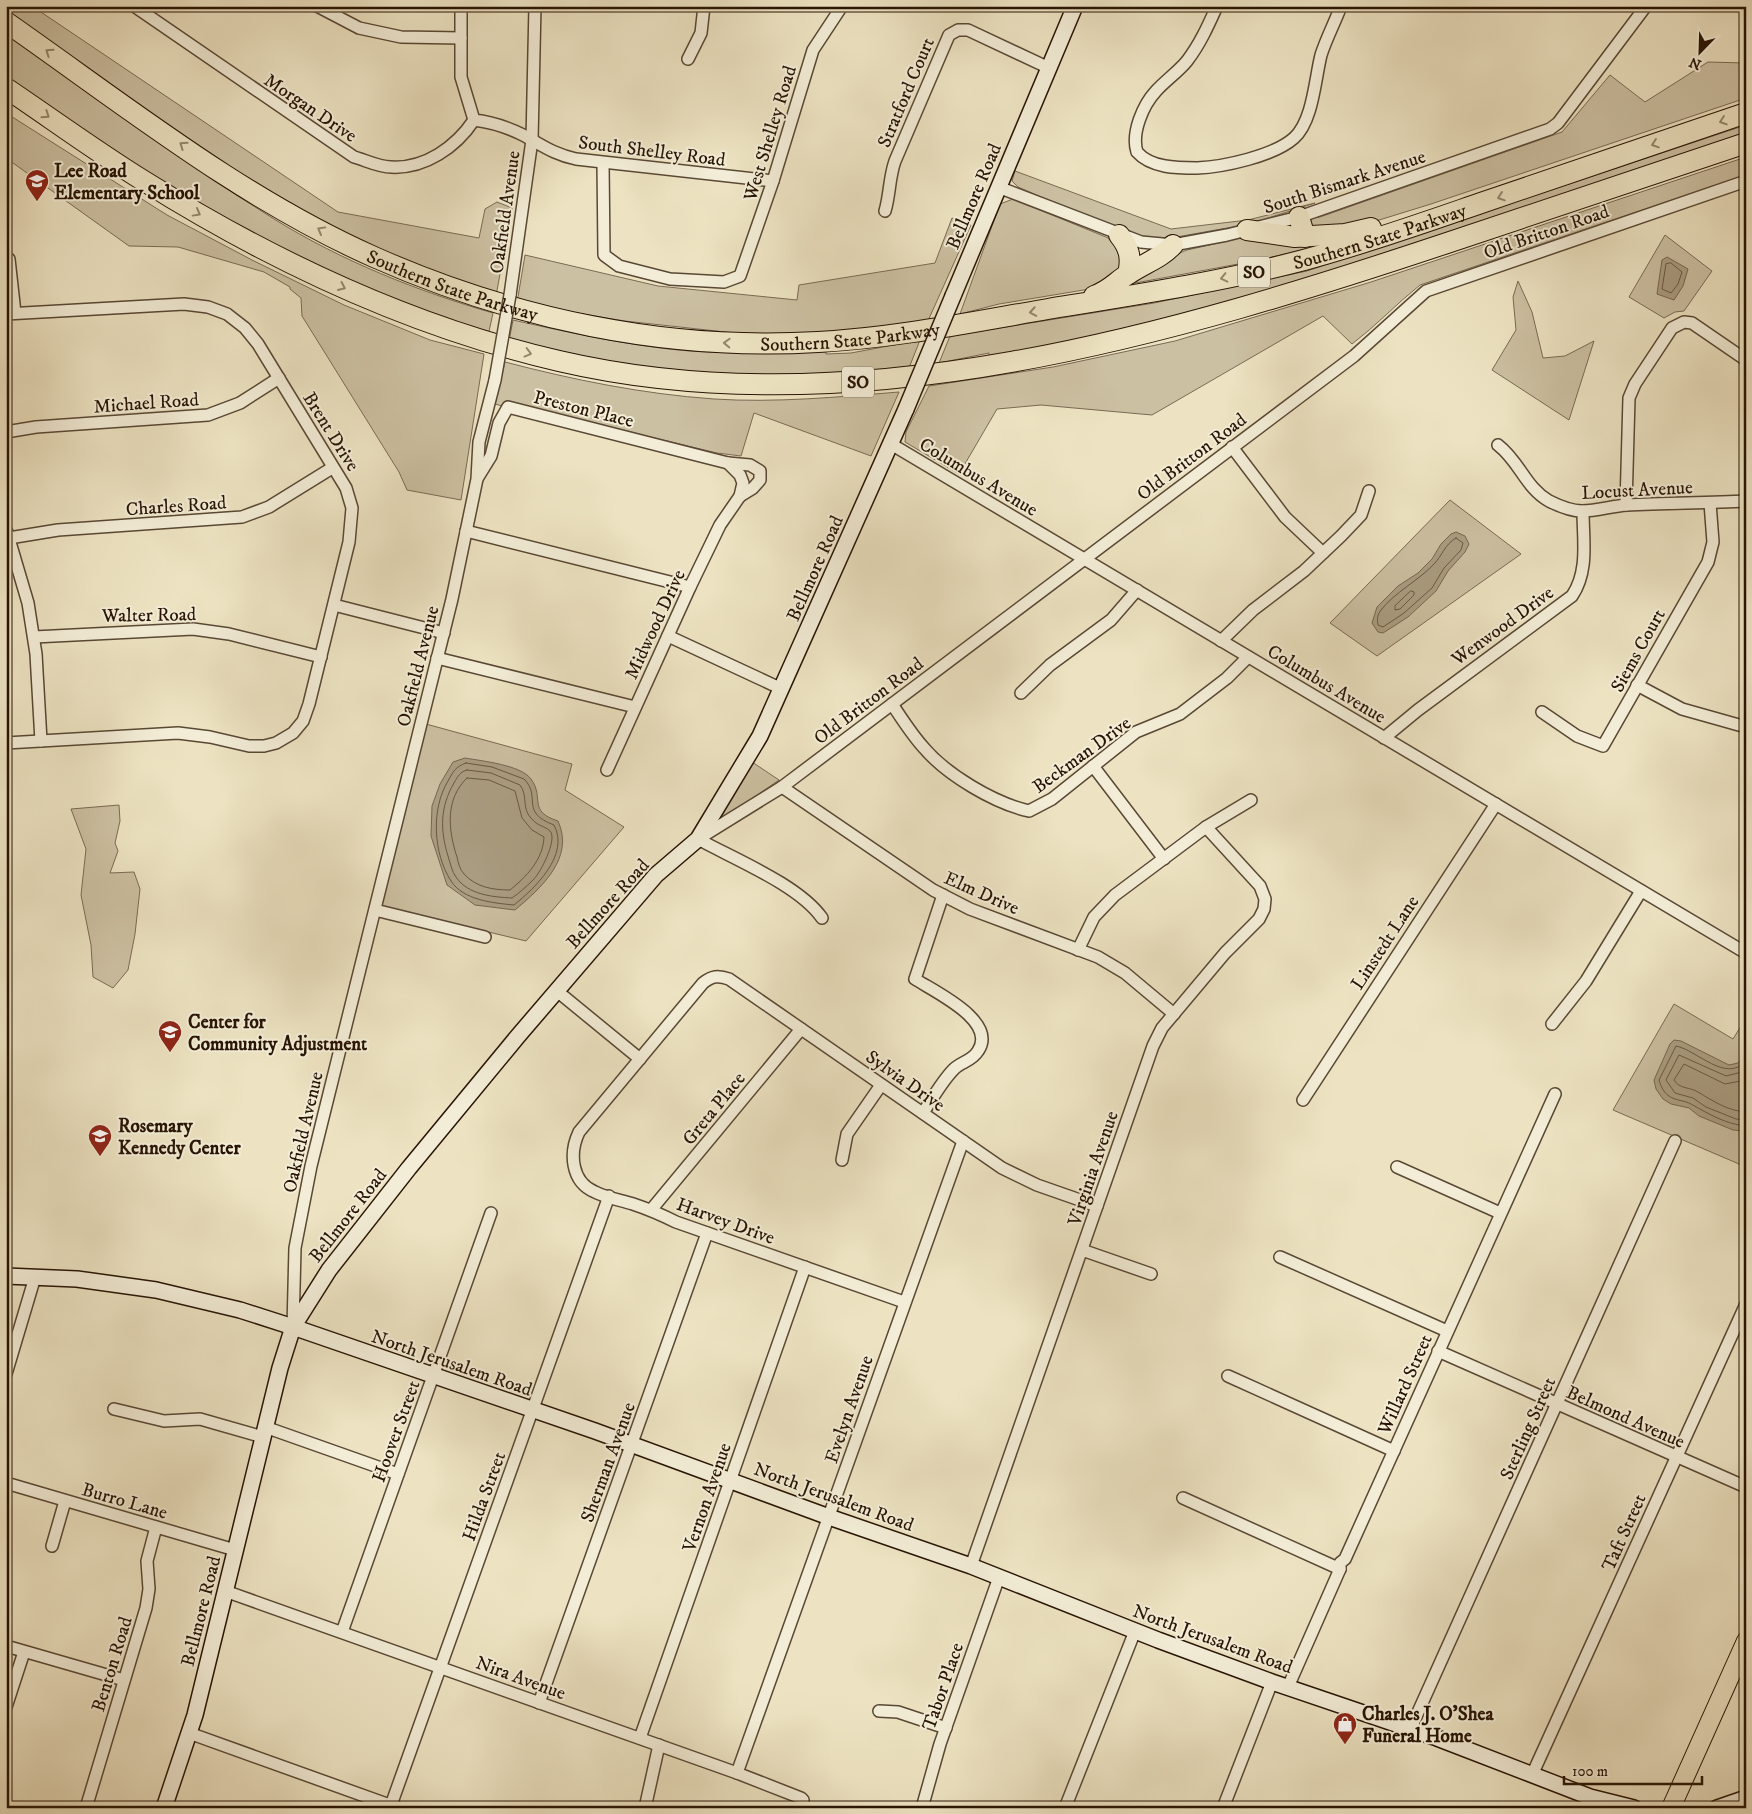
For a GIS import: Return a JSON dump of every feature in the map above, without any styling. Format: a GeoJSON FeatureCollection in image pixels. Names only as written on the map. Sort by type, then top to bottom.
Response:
{"type":"FeatureCollection","features":[{"type":"Feature","properties":{"kind":"highway","name":"Southern State Parkway"},"geometry":{"type":"LineString","coordinates":[[6,22],[201,158],[285,211],[383,260],[470,294],[518,309],[614,330],[665,338],[774,344],[853,340],[1064,307],[1211,281],[1303,261],[1440,217],[1746,113]]}},
{"type":"Feature","properties":{"kind":"highway","name":"Southern State Parkway"},"geometry":{"type":"LineString","coordinates":[[6,88],[141,180],[183,205],[272,253],[365,297],[458,333],[557,361],[650,378],[720,384],[780,386],[856,382],[968,368],[1115,339],[1195,320],[1314,287],[1746,143]]}},
{"type":"Feature","properties":{"kind":"highway"},"geometry":{"type":"LineString","coordinates":[[1299,217],[1305,237]]}},
{"type":"Feature","properties":{"kind":"highway"},"geometry":{"type":"LineString","coordinates":[[1247,230],[1305,237],[1345,234],[1440,217]]}},
{"type":"Feature","properties":{"kind":"highway"},"geometry":{"type":"LineString","coordinates":[[1119,235],[1129,250],[1130,265],[1128,274]]}},
{"type":"Feature","properties":{"kind":"highway"},"geometry":{"type":"LineString","coordinates":[[1064,307],[1108,290],[1128,274],[1165,253],[1173,245]]}},
{"type":"Feature","properties":{"kind":"main road","name":"Bellmore Road"},"geometry":{"type":"LineString","coordinates":[[164,1808],[189,1733],[264,1432],[293,1327],[329,1270],[372,1215],[556,991],[656,875],[698,839],[750,755],[782,689],[891,444],[1075,6]]}},
{"type":"Feature","properties":{"kind":"main road","name":"North Jerusalem Road"},"geometry":{"type":"LineString","coordinates":[[6,1276],[92,1280],[156,1290],[240,1310],[293,1327],[433,1377],[632,1444],[829,1517],[971,1566],[1135,1631],[1272,1682],[1437,1738],[1590,1797],[1634,1808]]}},
{"type":"Feature","properties":{"kind":"main road"},"geometry":{"type":"LineString","coordinates":[[1671,1808],[1746,1641]]}},
{"type":"Feature","properties":{"kind":"main road"},"geometry":{"type":"LineString","coordinates":[[1717,1808],[1746,1798]]}},
{"type":"Feature","properties":{"kind":"street","name":"Morgan Drive"},"geometry":{"type":"LineString","coordinates":[[134,6],[354,157],[391,167],[428,161],[462,138],[474,120]]}},
{"type":"Feature","properties":{"kind":"street"},"geometry":{"type":"LineString","coordinates":[[317,6],[360,28],[401,37],[461,38]]}},
{"type":"Feature","properties":{"kind":"street"},"geometry":{"type":"LineString","coordinates":[[461,6],[461,77],[474,120]]}},
{"type":"Feature","properties":{"kind":"street","name":"Oakfield Avenue"},"geometry":{"type":"LineString","coordinates":[[293,1327],[295,1248],[308,1182],[438,658],[477,479],[479,442],[495,380],[510,295],[532,140],[535,6]]}},
{"type":"Feature","properties":{"kind":"street"},"geometry":{"type":"LineString","coordinates":[[688,59],[701,33],[704,6]]}},
{"type":"Feature","properties":{"kind":"street","name":"West Shelley Road"},"geometry":{"type":"LineString","coordinates":[[603,163],[604,255],[619,266],[670,279],[724,282],[740,276],[773,181],[813,50],[842,6]]}},
{"type":"Feature","properties":{"kind":"street"},"geometry":{"type":"LineString","coordinates":[[1217,6],[1198,45],[1175,74],[1150,99],[1135,135],[1135,146],[1140,156],[1154,163],[1176,168],[1207,167],[1265,154],[1294,138],[1302,127],[1311,103],[1321,54],[1341,6]]}},
{"type":"Feature","properties":{"kind":"street","name":"South Bismark Avenue"},"geometry":{"type":"LineString","coordinates":[[998,187],[1119,235],[1150,244],[1173,245],[1299,217],[1550,129],[1558,123],[1646,6]]}},
{"type":"Feature","properties":{"kind":"street","name":"Stratford Court"},"geometry":{"type":"LineString","coordinates":[[885,211],[890,194],[890,183],[895,161],[949,35],[958,30],[968,30],[1048,68]]}},
{"type":"Feature","properties":{"kind":"street","name":"South Shelley Road"},"geometry":{"type":"LineString","coordinates":[[474,120],[504,127],[532,140],[559,156],[603,163],[773,181]]}},
{"type":"Feature","properties":{"kind":"street","name":"Old Britton Road"},"geometry":{"type":"LineString","coordinates":[[698,839],[782,787],[1083,558],[1359,352],[1422,292],[1746,181]]}},
{"type":"Feature","properties":{"kind":"street"},"geometry":{"type":"LineString","coordinates":[[10,259],[10,313]]}},
{"type":"Feature","properties":{"kind":"street","name":"Brent Drive"},"geometry":{"type":"LineString","coordinates":[[6,743],[178,733],[249,746],[264,746],[276,744],[294,733],[303,720],[310,704],[353,519],[346,488],[245,328],[227,314],[208,307],[184,304],[10,313]]}},
{"type":"Feature","properties":{"kind":"street"},"geometry":{"type":"LineString","coordinates":[[1626,505],[1629,398],[1664,337],[1676,324],[1692,322],[1746,360]]}},
{"type":"Feature","properties":{"kind":"street","name":"Michael Road"},"geometry":{"type":"LineString","coordinates":[[6,432],[36,427],[208,415],[240,403],[278,378]]}},
{"type":"Feature","properties":{"kind":"street","name":"Preston Place"},"geometry":{"type":"LineString","coordinates":[[477,479],[490,456],[501,418],[508,407],[728,463]]}},
{"type":"Feature","properties":{"kind":"street","name":"Columbus Avenue"},"geometry":{"type":"LineString","coordinates":[[891,444],[1746,953]]}},
{"type":"Feature","properties":{"kind":"street","name":"Locust Avenue"},"geometry":{"type":"LineString","coordinates":[[1498,445],[1513,458],[1529,483],[1541,496],[1563,507],[1583,511],[1626,505],[1746,501]]}},
{"type":"Feature","properties":{"kind":"street"},"geometry":{"type":"LineString","coordinates":[[1232,447],[1285,517],[1323,553]]}},
{"type":"Feature","properties":{"kind":"street"},"geometry":{"type":"LineString","coordinates":[[728,463],[740,475],[742,483],[740,496]]}},
{"type":"Feature","properties":{"kind":"street","name":"Midwood Drive"},"geometry":{"type":"LineString","coordinates":[[607,770],[720,525],[740,496],[758,484],[760,480],[760,471],[750,465],[728,463]]}},
{"type":"Feature","properties":{"kind":"street","name":"Charles Road"},"geometry":{"type":"LineString","coordinates":[[7,535],[242,517],[269,507],[332,468]]}},
{"type":"Feature","properties":{"kind":"street"},"geometry":{"type":"LineString","coordinates":[[1221,641],[1253,610],[1304,571],[1361,515],[1369,491]]}},
{"type":"Feature","properties":{"kind":"street","name":"Siems Court"},"geometry":{"type":"LineString","coordinates":[[1542,712],[1577,736],[1602,746],[1711,554],[1710,503]]}},
{"type":"Feature","properties":{"kind":"street","name":"Wenwood Drive"},"geometry":{"type":"LineString","coordinates":[[1384,738],[1456,680],[1533,622],[1559,607],[1572,596],[1582,578],[1584,564],[1583,511]]}},
{"type":"Feature","properties":{"kind":"street"},"geometry":{"type":"LineString","coordinates":[[466,531],[690,587]]}},
{"type":"Feature","properties":{"kind":"street"},"geometry":{"type":"LineString","coordinates":[[7,535],[28,602],[34,637],[41,741]]}},
{"type":"Feature","properties":{"kind":"street"},"geometry":{"type":"LineString","coordinates":[[1021,693],[1050,665],[1111,620],[1137,590]]}},
{"type":"Feature","properties":{"kind":"street"},"geometry":{"type":"LineString","coordinates":[[334,606],[444,633]]}},
{"type":"Feature","properties":{"kind":"street","name":"Walter Road"},"geometry":{"type":"LineString","coordinates":[[34,637],[193,629],[229,634],[321,657]]}},
{"type":"Feature","properties":{"kind":"street"},"geometry":{"type":"LineString","coordinates":[[668,636],[782,689]]}},
{"type":"Feature","properties":{"kind":"street","name":"Beckman Drive"},"geometry":{"type":"LineString","coordinates":[[892,704],[923,748],[939,762],[982,792],[1015,808],[1028,811],[1040,806],[1136,732],[1180,714],[1227,678],[1248,656]]}},
{"type":"Feature","properties":{"kind":"street"},"geometry":{"type":"LineString","coordinates":[[438,658],[635,707]]}},
{"type":"Feature","properties":{"kind":"street"},"geometry":{"type":"LineString","coordinates":[[1637,685],[1682,710],[1746,727]]}},
{"type":"Feature","properties":{"kind":"street"},"geometry":{"type":"LineString","coordinates":[[1093,766],[1164,859]]}},
{"type":"Feature","properties":{"kind":"street","name":"Elm Drive"},"geometry":{"type":"LineString","coordinates":[[782,787],[943,895],[970,909],[1098,957],[1125,973],[1174,1014]]}},
{"type":"Feature","properties":{"kind":"street"},"geometry":{"type":"LineString","coordinates":[[1078,950],[1101,907],[1206,827],[1251,800]]}},
{"type":"Feature","properties":{"kind":"street","name":"Linstedt Lane"},"geometry":{"type":"LineString","coordinates":[[1303,1100],[1496,804]]}},
{"type":"Feature","properties":{"kind":"street","name":"Virginia Avenue"},"geometry":{"type":"LineString","coordinates":[[971,1566],[1153,1046],[1162,1028],[1225,953],[1259,919],[1264,909],[1265,900],[1260,886],[1206,827]]}},
{"type":"Feature","properties":{"kind":"street"},"geometry":{"type":"LineString","coordinates":[[698,839],[799,894],[822,918]]}},
{"type":"Feature","properties":{"kind":"street"},"geometry":{"type":"LineString","coordinates":[[1552,1024],[1586,981],[1641,891]]}},
{"type":"Feature","properties":{"kind":"street"},"geometry":{"type":"LineString","coordinates":[[923,1113],[954,1068],[977,1054],[982,1040],[981,1031],[971,1016],[915,978],[918,963],[943,895]]}},
{"type":"Feature","properties":{"kind":"street"},"geometry":{"type":"LineString","coordinates":[[375,910],[485,937]]}},
{"type":"Feature","properties":{"kind":"street","name":"Sylvia Drive"},"geometry":{"type":"LineString","coordinates":[[640,1059],[703,983],[716,976],[729,979],[881,1085],[1017,1176],[1097,1206]]}},
{"type":"Feature","properties":{"kind":"street"},"geometry":{"type":"LineString","coordinates":[[556,991],[640,1059]]}},
{"type":"Feature","properties":{"kind":"street","name":"Greta Place"},"geometry":{"type":"LineString","coordinates":[[651,1210],[801,1029]]}},
{"type":"Feature","properties":{"kind":"street","name":"Harvey Drive"},"geometry":{"type":"LineString","coordinates":[[640,1059],[576,1138],[572,1150],[575,1170],[584,1185],[595,1192],[651,1210],[707,1233],[904,1302]]}},
{"type":"Feature","properties":{"kind":"street"},"geometry":{"type":"LineString","coordinates":[[842,1160],[847,1134],[881,1085]]}},
{"type":"Feature","properties":{"kind":"street","name":"Willard Street"},"geometry":{"type":"LineString","coordinates":[[1288,1687],[1340,1569],[1340,1562],[1345,1559],[1555,1094]]}},
{"type":"Feature","properties":{"kind":"street","name":"Evelyn Avenue"},"geometry":{"type":"LineString","coordinates":[[737,1773],[963,1141]]}},
{"type":"Feature","properties":{"kind":"street","name":"Sterling Street"},"geometry":{"type":"LineString","coordinates":[[1410,1730],[1676,1141]]}},
{"type":"Feature","properties":{"kind":"street"},"geometry":{"type":"LineString","coordinates":[[1397,1167],[1500,1213]]}},
{"type":"Feature","properties":{"kind":"street","name":"Hilda Street"},"geometry":{"type":"LineString","coordinates":[[393,1807],[609,1196]]}},
{"type":"Feature","properties":{"kind":"street","name":"Hoover Street"},"geometry":{"type":"LineString","coordinates":[[342,1632],[491,1213]]}},
{"type":"Feature","properties":{"kind":"street","name":"Sherman Avenue"},"geometry":{"type":"LineString","coordinates":[[539,1703],[707,1233]]}},
{"type":"Feature","properties":{"kind":"street"},"geometry":{"type":"LineString","coordinates":[[1082,1250],[1150,1274]]}},
{"type":"Feature","properties":{"kind":"street"},"geometry":{"type":"LineString","coordinates":[[1280,1257],[1447,1331]]}},
{"type":"Feature","properties":{"kind":"street","name":"Vernon Avenue"},"geometry":{"type":"LineString","coordinates":[[640,1738],[806,1267]]}},
{"type":"Feature","properties":{"kind":"street"},"geometry":{"type":"LineString","coordinates":[[6,1374],[35,1277]]}},
{"type":"Feature","properties":{"kind":"street","name":"Taft Street"},"geometry":{"type":"LineString","coordinates":[[1532,1775],[1746,1304]]}},
{"type":"Feature","properties":{"kind":"street","name":"Belmond Avenue"},"geometry":{"type":"LineString","coordinates":[[1438,1350],[1746,1487]]}},
{"type":"Feature","properties":{"kind":"street"},"geometry":{"type":"LineString","coordinates":[[1228,1376],[1394,1451]]}},
{"type":"Feature","properties":{"kind":"street"},"geometry":{"type":"LineString","coordinates":[[114,1409],[164,1421],[200,1420],[264,1432],[398,1474]]}},
{"type":"Feature","properties":{"kind":"street","name":"Burro Lane"},"geometry":{"type":"LineString","coordinates":[[6,1483],[235,1550]]}},
{"type":"Feature","properties":{"kind":"street"},"geometry":{"type":"LineString","coordinates":[[1184,1498],[1340,1569]]}},
{"type":"Feature","properties":{"kind":"street"},"geometry":{"type":"LineString","coordinates":[[52,1546],[65,1501]]}},
{"type":"Feature","properties":{"kind":"street","name":"Benton Road"},"geometry":{"type":"LineString","coordinates":[[86,1808],[146,1608],[148,1589],[147,1561],[156,1528]]}},
{"type":"Feature","properties":{"kind":"street","name":"Tabor Place"},"geometry":{"type":"LineString","coordinates":[[922,1808],[946,1728],[999,1578]]}},
{"type":"Feature","properties":{"kind":"street","name":"Nira Avenue"},"geometry":{"type":"LineString","coordinates":[[225,1591],[737,1773],[802,1804]]}},
{"type":"Feature","properties":{"kind":"street"},"geometry":{"type":"LineString","coordinates":[[1065,1808],[1135,1631]]}},
{"type":"Feature","properties":{"kind":"street"},"geometry":{"type":"LineString","coordinates":[[6,1646],[124,1680]]}},
{"type":"Feature","properties":{"kind":"street"},"geometry":{"type":"LineString","coordinates":[[6,1707],[24,1652]]}},
{"type":"Feature","properties":{"kind":"street"},"geometry":{"type":"LineString","coordinates":[[1223,1808],[1272,1682]]}},
{"type":"Feature","properties":{"kind":"street"},"geometry":{"type":"LineString","coordinates":[[879,1711],[898,1712],[946,1728]]}},
{"type":"Feature","properties":{"kind":"street"},"geometry":{"type":"LineString","coordinates":[[189,1733],[393,1807]]}},
{"type":"Feature","properties":{"kind":"street"},"geometry":{"type":"LineString","coordinates":[[645,1808],[659,1745]]}},
{"type":"Feature","properties":{"kind":"shaded area"},"geometry":{"type":"Polygon","coordinates":[[[6,6],[32,6],[338,212],[479,238],[485,209],[497,202],[512,208],[496,296],[375,248],[292,206],[250,181],[167,126],[6,11],[6,6]]]}},
{"type":"Feature","properties":{"kind":"shaded area"},"geometry":{"type":"Polygon","coordinates":[[[6,34],[206,175],[300,234],[381,274],[436,295],[493,313],[488,336],[309,266],[146,175],[6,78],[6,34]]]}},
{"type":"Feature","properties":{"kind":"shaded area"},"geometry":{"type":"Polygon","coordinates":[[[1708,62],[1746,63],[1746,98],[1431,204],[1363,225],[1314,233],[1308,218],[1320,217],[1562,132],[1610,75],[1645,102],[1708,62]]]}},
{"type":"Feature","properties":{"kind":"shaded area"},"geometry":{"type":"Polygon","coordinates":[[[6,113],[167,215],[252,260],[344,305],[430,340],[484,354],[461,500],[407,490],[399,472],[302,316],[301,298],[290,287],[264,272],[178,247],[129,246],[6,158],[6,113]]]}},
{"type":"Feature","properties":{"kind":"shaded area"},"geometry":{"type":"Polygon","coordinates":[[[1746,125],[1746,136],[1306,282],[1089,338],[989,357],[989,353],[939,363],[950,336],[1154,303],[1307,271],[1746,125]]]}},
{"type":"Feature","properties":{"kind":"shaded area"},"geometry":{"type":"Polygon","coordinates":[[[1746,157],[1746,175],[1420,285],[1352,344],[1323,316],[1152,415],[1041,405],[997,409],[959,474],[905,442],[906,432],[929,386],[1053,367],[1175,341],[1371,282],[1746,157]]]}},
{"type":"Feature","properties":{"kind":"shaded area"},"geometry":{"type":"Polygon","coordinates":[[[1015,171],[1171,229],[1248,220],[1315,203],[1250,224],[1165,239],[1132,236],[1018,187],[1012,181],[1015,171]]]}},
{"type":"Feature","properties":{"kind":"shaded area"},"geometry":{"type":"Polygon","coordinates":[[[1013,199],[1118,242],[1124,270],[1096,288],[999,304],[960,314],[1000,204],[1013,199]]]}},
{"type":"Feature","properties":{"kind":"shaded area"},"geometry":{"type":"Polygon","coordinates":[[[952,218],[971,225],[927,323],[860,331],[753,335],[625,321],[517,303],[525,255],[658,286],[797,300],[799,285],[935,263],[952,218]]]}},
{"type":"Feature","properties":{"kind":"shaded area"},"geometry":{"type":"Polygon","coordinates":[[[1665,235],[1712,271],[1684,311],[1675,312],[1664,318],[1629,297],[1665,235]]]}},
{"type":"Feature","properties":{"kind":"shaded area"},"geometry":{"type":"Polygon","coordinates":[[[1245,237],[1317,242],[1318,246],[1260,260],[1119,286],[1148,266],[1187,250],[1245,237]]]}},
{"type":"Feature","properties":{"kind":"shaded area"},"geometry":{"type":"Polygon","coordinates":[[[1518,281],[1532,312],[1543,358],[1565,356],[1594,341],[1569,420],[1492,370],[1516,330],[1513,297],[1518,281]]]}},
{"type":"Feature","properties":{"kind":"shaded area"},"geometry":{"type":"Polygon","coordinates":[[[513,320],[623,342],[667,349],[706,352],[851,353],[920,340],[909,368],[744,378],[592,363],[509,341],[513,320]]]}},
{"type":"Feature","properties":{"kind":"shaded area"},"geometry":{"type":"Polygon","coordinates":[[[505,362],[609,385],[687,397],[783,400],[899,392],[871,456],[754,413],[741,456],[717,453],[509,403],[502,406],[495,404],[505,362]]]}},
{"type":"Feature","properties":{"kind":"shaded area"},"geometry":{"type":"Polygon","coordinates":[[[1450,500],[1521,554],[1377,656],[1330,623],[1450,500]]]}},
{"type":"Feature","properties":{"kind":"shaded area"},"geometry":{"type":"Polygon","coordinates":[[[426,724],[572,764],[565,790],[624,827],[526,941],[380,906],[426,724]]]}},
{"type":"Feature","properties":{"kind":"shaded area"},"geometry":{"type":"Polygon","coordinates":[[[752,762],[779,780],[708,829],[752,762]]]}},
{"type":"Feature","properties":{"kind":"shaded area"},"geometry":{"type":"Polygon","coordinates":[[[119,805],[120,821],[115,843],[118,851],[110,873],[134,872],[140,889],[135,934],[128,970],[113,988],[93,977],[91,945],[81,895],[86,849],[71,809],[119,805]]]}},
{"type":"Feature","properties":{"kind":"shaded area"},"geometry":{"type":"Polygon","coordinates":[[[1674,1004],[1733,1039],[1746,1018],[1746,1167],[1613,1110],[1674,1004]]]}},
{"type":"Feature","properties":{"kind":"water"},"geometry":{"type":"Polygon","coordinates":[[[1667,257],[1688,269],[1683,286],[1674,300],[1657,294],[1662,260],[1667,257]]]}},
{"type":"Feature","properties":{"kind":"water"},"geometry":{"type":"Polygon","coordinates":[[[1456,532],[1465,536],[1469,544],[1465,552],[1448,571],[1436,591],[1408,617],[1383,633],[1378,632],[1372,623],[1377,607],[1398,586],[1418,573],[1432,559],[1441,544],[1451,534],[1456,532]]]}},
{"type":"Feature","properties":{"kind":"water"},"geometry":{"type":"Polygon","coordinates":[[[465,758],[501,764],[526,774],[535,786],[538,803],[543,813],[558,821],[562,835],[559,860],[545,882],[515,910],[475,905],[447,885],[431,836],[432,806],[440,784],[453,762],[465,758]]]}},
{"type":"Feature","properties":{"kind":"water"},"geometry":{"type":"Polygon","coordinates":[[[1674,1040],[1681,1041],[1729,1065],[1738,1063],[1746,1053],[1746,1131],[1733,1130],[1699,1116],[1689,1108],[1671,1104],[1663,1099],[1656,1089],[1654,1080],[1670,1044],[1674,1040]]]}},
{"type":"Feature","properties":{"kind":"place","name":"Lee Road Elementary School"},"geometry":{"type":"Point","coordinates":[37,202]}},
{"type":"Feature","properties":{"kind":"place","name":"Center for Community Adjustment"},"geometry":{"type":"Point","coordinates":[170,1053]}},
{"type":"Feature","properties":{"kind":"place","name":"Rosemary Kennedy Center"},"geometry":{"type":"Point","coordinates":[100,1157]}},
{"type":"Feature","properties":{"kind":"place","name":"Charles J. O’Shea Funeral Home"},"geometry":{"type":"Point","coordinates":[1345,1745]}}]}
